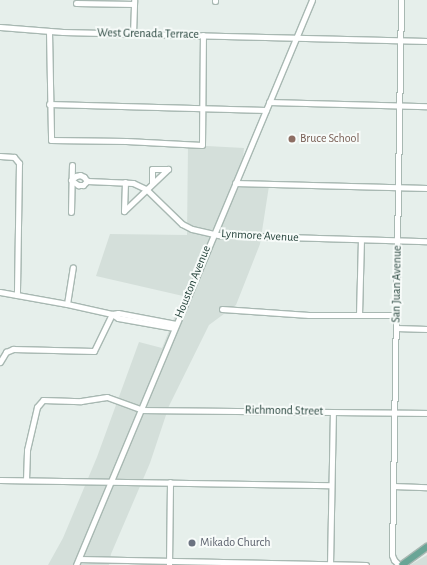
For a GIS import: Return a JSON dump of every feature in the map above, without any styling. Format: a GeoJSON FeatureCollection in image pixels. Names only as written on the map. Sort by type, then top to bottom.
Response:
{"type":"FeatureCollection","features":[{"type":"Feature","properties":{"kind":"main road"},"geometry":{"type":"LineString","coordinates":[[402,565],[427,548]]}},
{"type":"Feature","properties":{"kind":"street","name":"Houston Avenue"},"geometry":{"type":"LineString","coordinates":[[76,565],[112,482],[175,326],[312,0]]}},
{"type":"Feature","properties":{"kind":"street","name":"San Juan Avenue"},"geometry":{"type":"LineString","coordinates":[[399,565],[393,558],[393,486],[401,0]]}},
{"type":"Feature","properties":{"kind":"street"},"geometry":{"type":"LineString","coordinates":[[76,3],[134,2],[133,34]]}},
{"type":"Feature","properties":{"kind":"street","name":"West Grenada Terrace"},"geometry":{"type":"LineString","coordinates":[[0,27],[49,31],[133,34],[427,41]]}},
{"type":"Feature","properties":{"kind":"street"},"geometry":{"type":"LineString","coordinates":[[49,31],[49,104],[51,140],[202,145],[203,35]]}},
{"type":"Feature","properties":{"kind":"street"},"geometry":{"type":"LineString","coordinates":[[269,102],[427,106]]}},
{"type":"Feature","properties":{"kind":"street"},"geometry":{"type":"LineString","coordinates":[[49,104],[266,110]]}},
{"type":"Feature","properties":{"kind":"street"},"geometry":{"type":"LineString","coordinates":[[0,156],[14,156],[19,163],[17,295]]}},
{"type":"Feature","properties":{"kind":"street"},"geometry":{"type":"LineString","coordinates":[[71,212],[72,165]]}},
{"type":"Feature","properties":{"kind":"street","name":"Lynmore Avenue"},"geometry":{"type":"LineString","coordinates":[[87,181],[80,175],[72,180],[78,185],[83,185],[87,181],[133,183],[146,189],[182,224],[192,229],[214,234],[227,236],[427,241]]}},
{"type":"Feature","properties":{"kind":"street"},"geometry":{"type":"LineString","coordinates":[[124,182],[124,211],[152,183]]}},
{"type":"Feature","properties":{"kind":"street"},"geometry":{"type":"LineString","coordinates":[[235,183],[427,188]]}},
{"type":"Feature","properties":{"kind":"street"},"geometry":{"type":"LineString","coordinates":[[359,315],[361,240]]}},
{"type":"Feature","properties":{"kind":"street"},"geometry":{"type":"LineString","coordinates":[[67,304],[73,267]]}},
{"type":"Feature","properties":{"kind":"street"},"geometry":{"type":"LineString","coordinates":[[0,292],[67,304],[112,314],[118,318],[175,326]]}},
{"type":"Feature","properties":{"kind":"street"},"geometry":{"type":"LineString","coordinates":[[222,309],[291,314],[396,315]]}},
{"type":"Feature","properties":{"kind":"street"},"geometry":{"type":"LineString","coordinates":[[0,362],[6,352],[11,349],[94,351],[112,314]]}},
{"type":"Feature","properties":{"kind":"street"},"geometry":{"type":"LineString","coordinates":[[396,328],[427,329]]}},
{"type":"Feature","properties":{"kind":"street","name":"Richmond Street"},"geometry":{"type":"LineString","coordinates":[[26,480],[27,450],[37,407],[41,401],[81,401],[105,397],[142,410],[427,413]]}},
{"type":"Feature","properties":{"kind":"street"},"geometry":{"type":"LineString","coordinates":[[330,565],[332,412]]}},
{"type":"Feature","properties":{"kind":"street"},"geometry":{"type":"LineString","coordinates":[[0,480],[331,485]]}},
{"type":"Feature","properties":{"kind":"street"},"geometry":{"type":"LineString","coordinates":[[169,564],[170,482]]}},
{"type":"Feature","properties":{"kind":"street"},"geometry":{"type":"LineString","coordinates":[[393,486],[427,487]]}},
{"type":"Feature","properties":{"kind":"street"},"geometry":{"type":"LineString","coordinates":[[79,559],[169,564],[366,565]]}},
{"type":"Feature","properties":{"kind":"shaded area"},"geometry":{"type":"Polygon","coordinates":[[[188,145],[244,148],[241,180],[269,186],[260,244],[236,305],[209,325],[169,406],[150,463],[111,554],[109,565],[48,565],[63,538],[97,457],[139,342],[162,348],[183,296],[96,276],[110,234],[187,235],[188,145]]]}},
{"type":"Feature","properties":{"kind":"shaded area"},"geometry":{"type":"Polygon","coordinates":[[[427,555],[427,565],[410,565],[427,555]]]}},
{"type":"Feature","properties":{"kind":"place","name":"Bruce School"},"geometry":{"type":"Point","coordinates":[292,139]}},
{"type":"Feature","properties":{"kind":"place","name":"Mikado Church"},"geometry":{"type":"Point","coordinates":[192,543]}}]}
